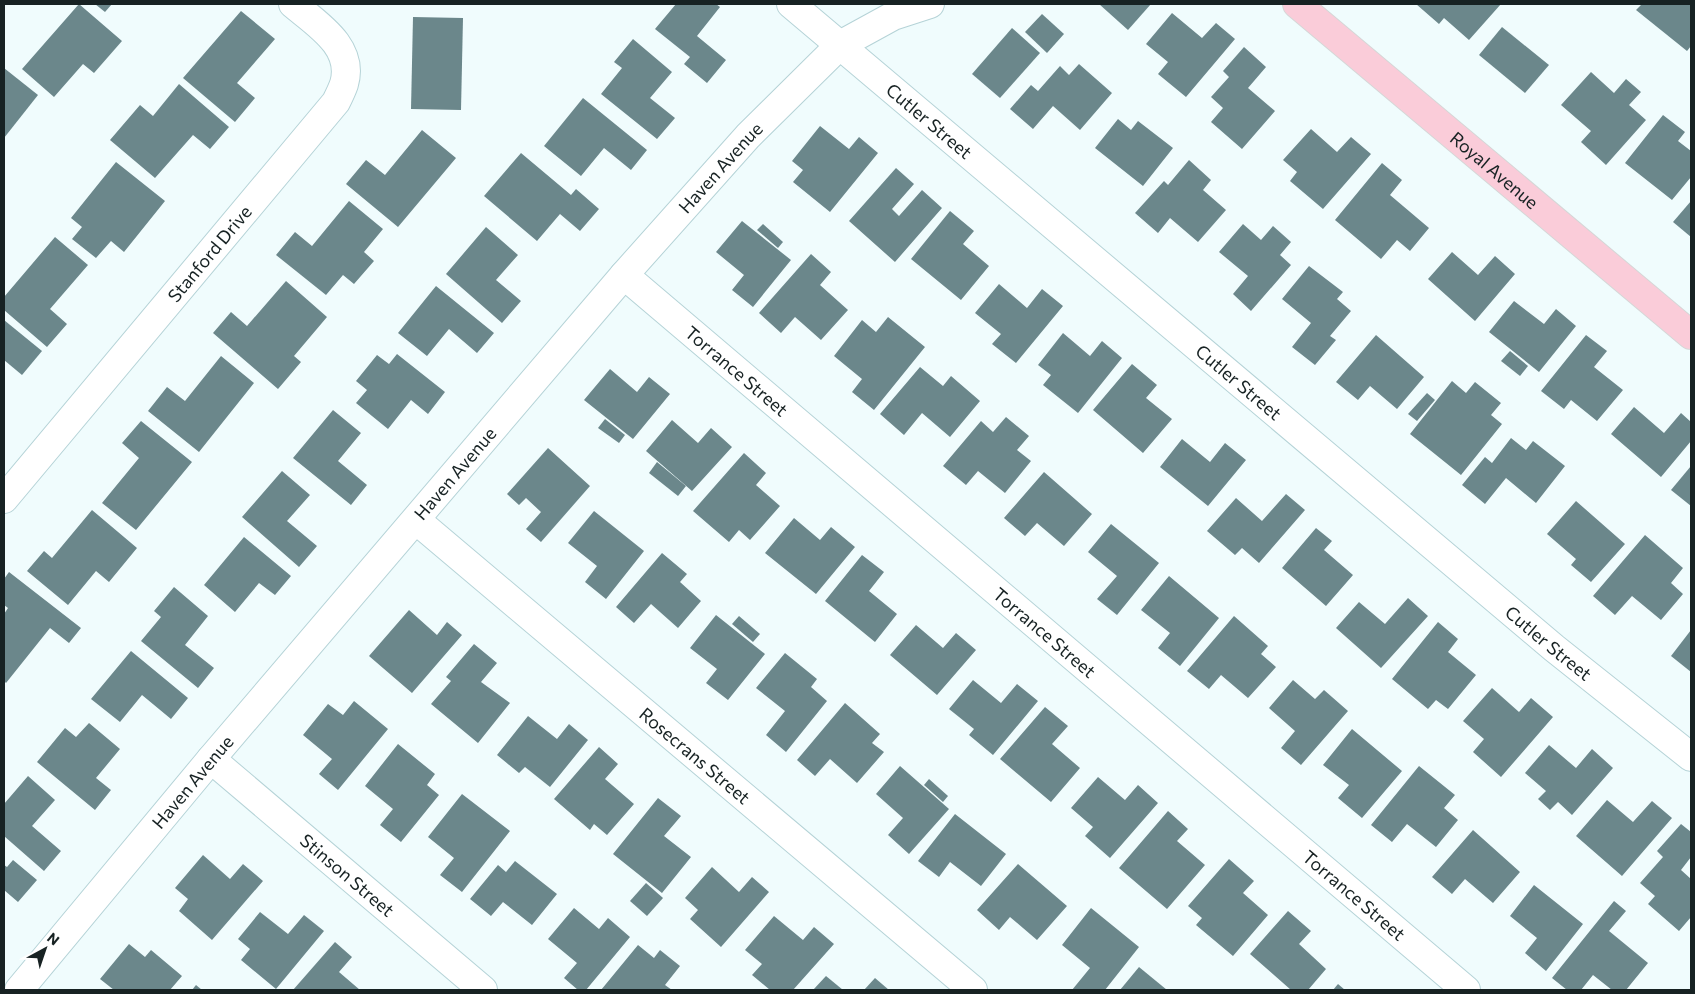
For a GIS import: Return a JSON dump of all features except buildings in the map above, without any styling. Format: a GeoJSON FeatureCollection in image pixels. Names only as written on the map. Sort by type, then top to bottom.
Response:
{"type":"FeatureCollection","features":[{"type":"Feature","properties":{"kind":"main road","name":"Royal Avenue"},"geometry":{"type":"LineString","coordinates":[[1297,4],[1691,335]]}},
{"type":"Feature","properties":{"kind":"street","name":"Stanford Drive"},"geometry":{"type":"LineString","coordinates":[[4,499],[336,102],[344,83],[346,63],[338,44],[324,29],[294,4]]}},
{"type":"Feature","properties":{"kind":"street","name":"Cutler Street"},"geometry":{"type":"LineString","coordinates":[[791,4],[1554,648],[1691,757]]}},
{"type":"Feature","properties":{"kind":"street","name":"Haven Avenue"},"geometry":{"type":"LineString","coordinates":[[19,990],[211,759],[624,275],[748,136],[840,45],[893,16],[930,4]]}},
{"type":"Feature","properties":{"kind":"street","name":"Torrance Street"},"geometry":{"type":"LineString","coordinates":[[624,275],[1466,990]]}},
{"type":"Feature","properties":{"kind":"street","name":"Rosecrans Street"},"geometry":{"type":"LineString","coordinates":[[416,520],[973,990]]}},
{"type":"Feature","properties":{"kind":"street","name":"Stinson Street"},"geometry":{"type":"LineString","coordinates":[[211,759],[483,990]]}}]}
